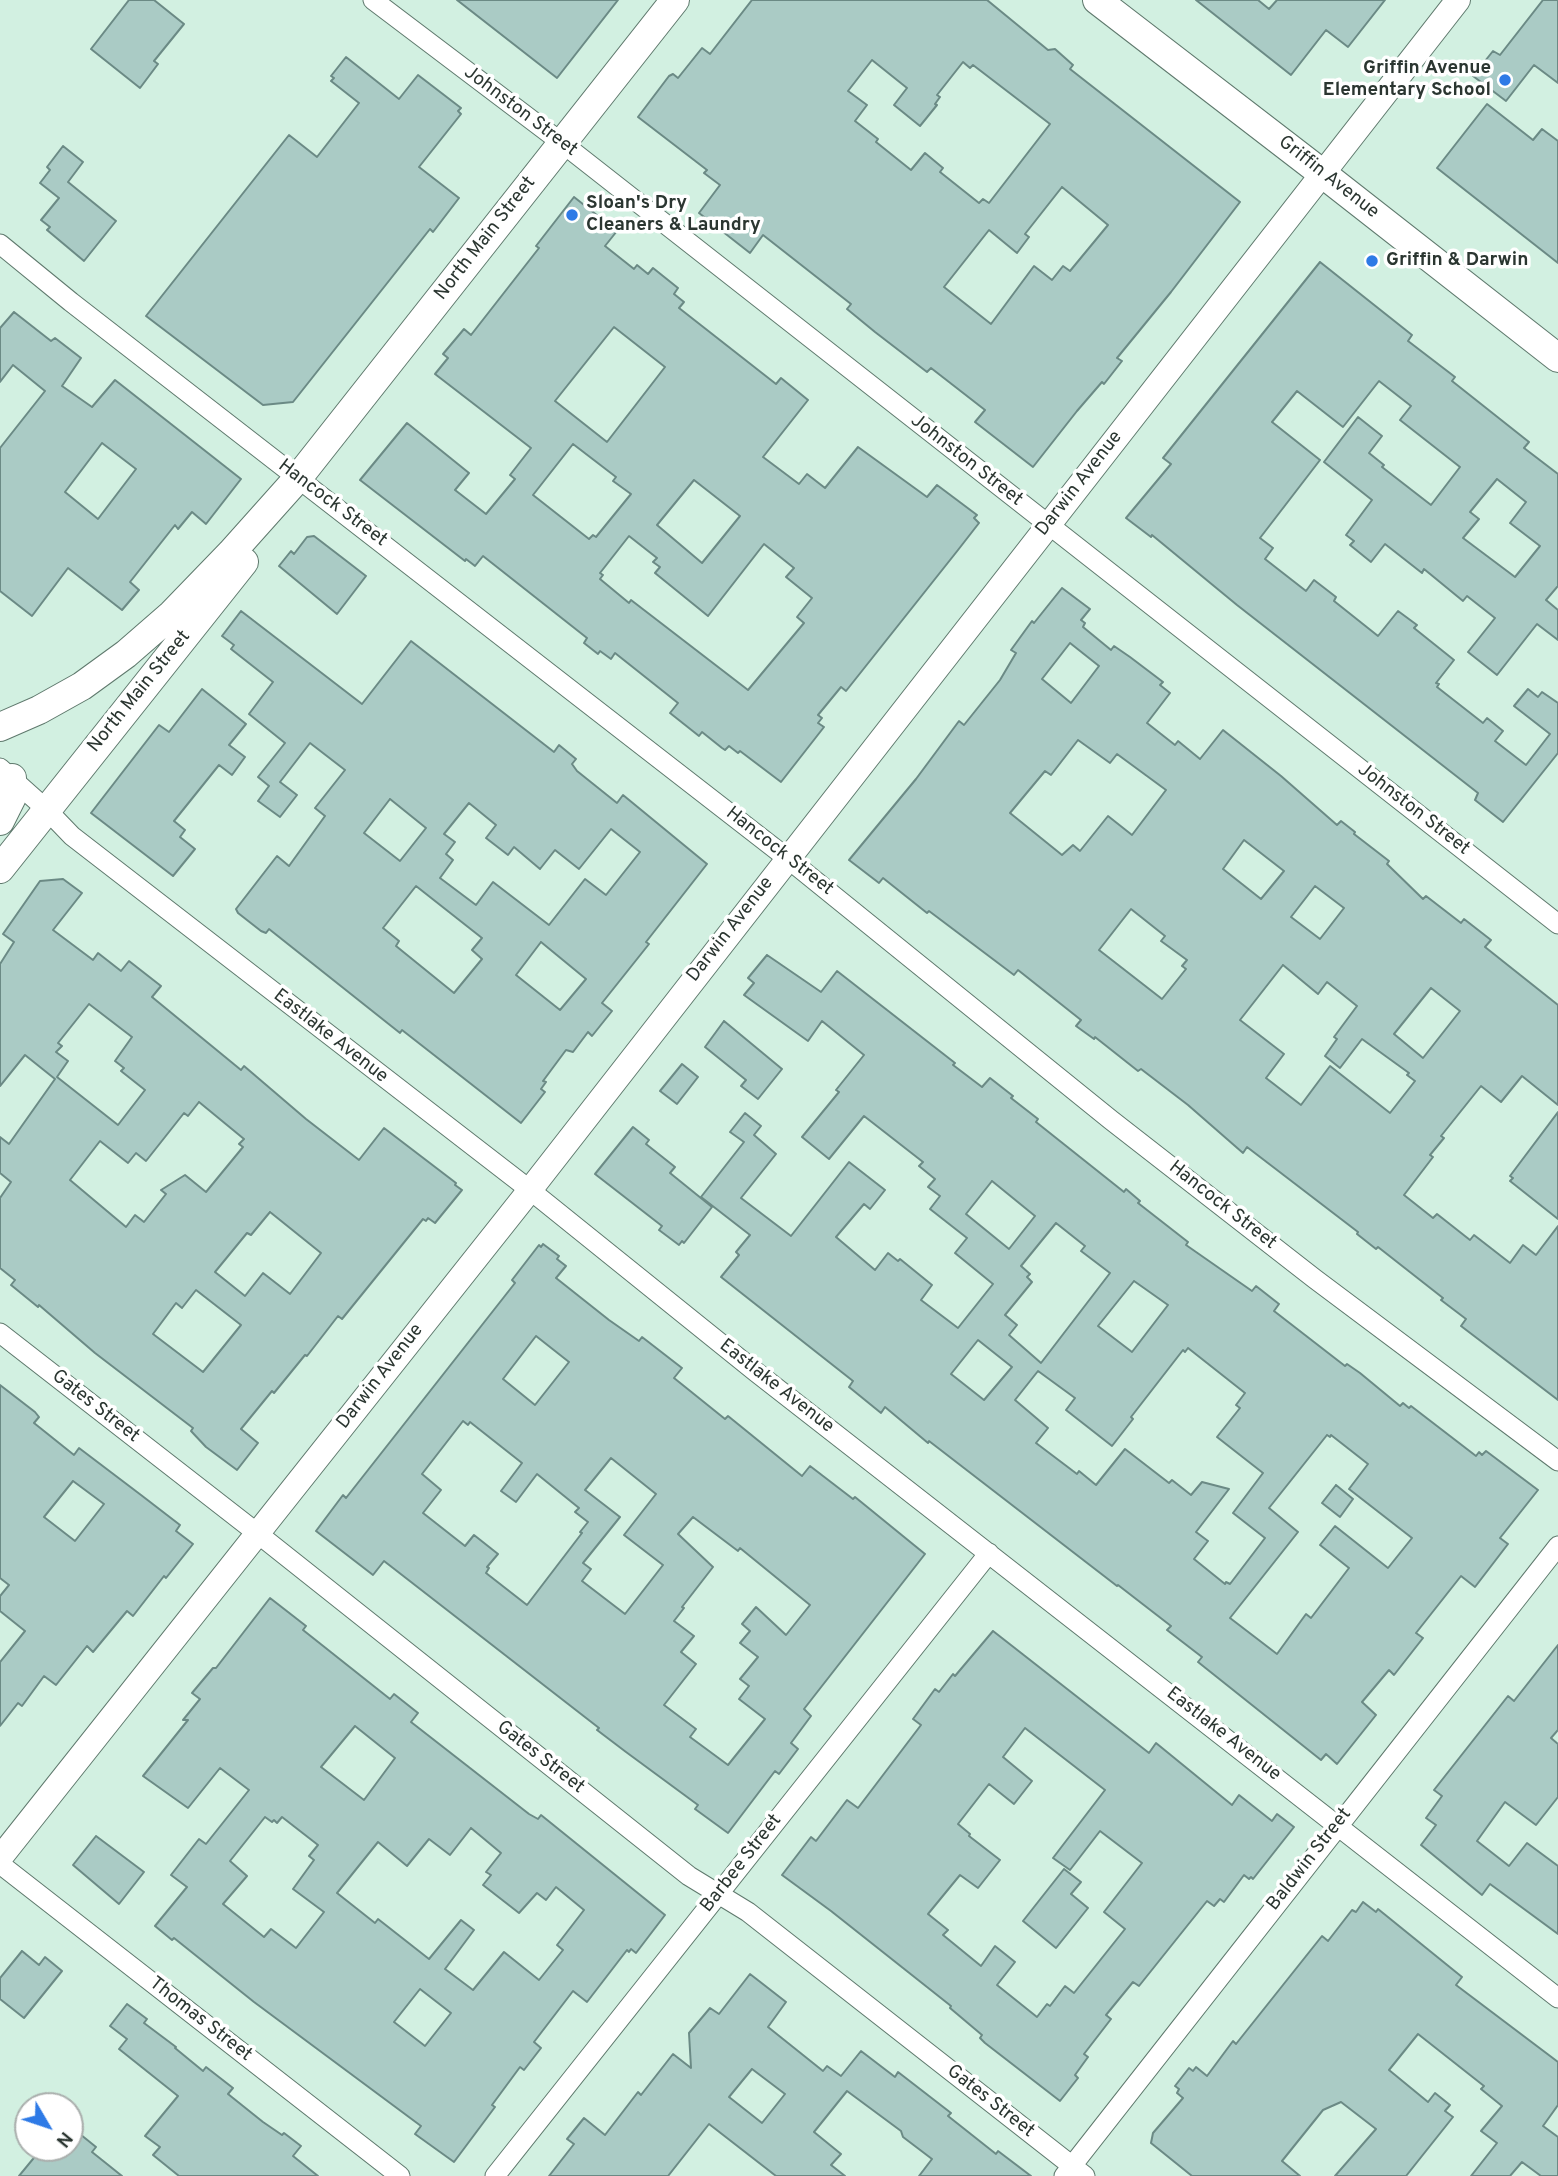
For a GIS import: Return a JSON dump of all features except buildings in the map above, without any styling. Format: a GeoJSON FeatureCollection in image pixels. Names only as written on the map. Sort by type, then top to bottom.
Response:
{"type":"FeatureCollection","features":[{"type":"Feature","properties":{"kind":"main road","name":"North Main Street"},"geometry":{"type":"LineString","coordinates":[[0,727],[39,710],[82,686],[172,614],[298,478],[675,0]]}},
{"type":"Feature","properties":{"kind":"main road","name":"Griffin Avenue"},"geometry":{"type":"LineString","coordinates":[[1097,0],[1558,358]]}},
{"type":"Feature","properties":{"kind":"main road","name":"North Main Street"},"geometry":{"type":"LineString","coordinates":[[0,869],[247,558],[298,478]]}},
{"type":"Feature","properties":{"kind":"main road"},"geometry":{"type":"LineString","coordinates":[[0,821],[12,797],[6,773]]}},
{"type":"Feature","properties":{"kind":"street","name":"Johnston Street"},"geometry":{"type":"LineString","coordinates":[[373,0],[562,143],[1558,924]]}},
{"type":"Feature","properties":{"kind":"street","name":"Darwin Avenue"},"geometry":{"type":"LineString","coordinates":[[0,1858],[530,1190],[1458,0]]}},
{"type":"Feature","properties":{"kind":"street","name":"Hancock Street"},"geometry":{"type":"LineString","coordinates":[[0,244],[787,858],[1111,1121],[1315,1279],[1558,1461]]}},
{"type":"Feature","properties":{"kind":"street","name":"Eastlake Avenue"},"geometry":{"type":"LineString","coordinates":[[6,773],[72,836],[530,1190],[756,1372],[1558,1998]]}},
{"type":"Feature","properties":{"kind":"street","name":"Gates Street"},"geometry":{"type":"LineString","coordinates":[[0,1333],[689,1876],[748,1912],[1074,2173]]}},
{"type":"Feature","properties":{"kind":"street","name":"Baldwin Street"},"geometry":{"type":"LineString","coordinates":[[1074,2173],[1338,1825],[1558,1546]]}},
{"type":"Feature","properties":{"kind":"street","name":"Barbee Street"},"geometry":{"type":"LineString","coordinates":[[495,2176],[989,1553]]}},
{"type":"Feature","properties":{"kind":"street","name":"Thomas Street"},"geometry":{"type":"LineString","coordinates":[[0,1864],[400,2176]]}},
{"type":"Feature","properties":{"kind":"place","name":"Griffin Avenue Elementary School"},"geometry":{"type":"Point","coordinates":[1505,80]}},
{"type":"Feature","properties":{"kind":"place","name":"Sloan's Dry Cleaners & Laundry"},"geometry":{"type":"Point","coordinates":[572,215]}},
{"type":"Feature","properties":{"kind":"place","name":"Griffin & Darwin"},"geometry":{"type":"Point","coordinates":[1372,261]}}]}
